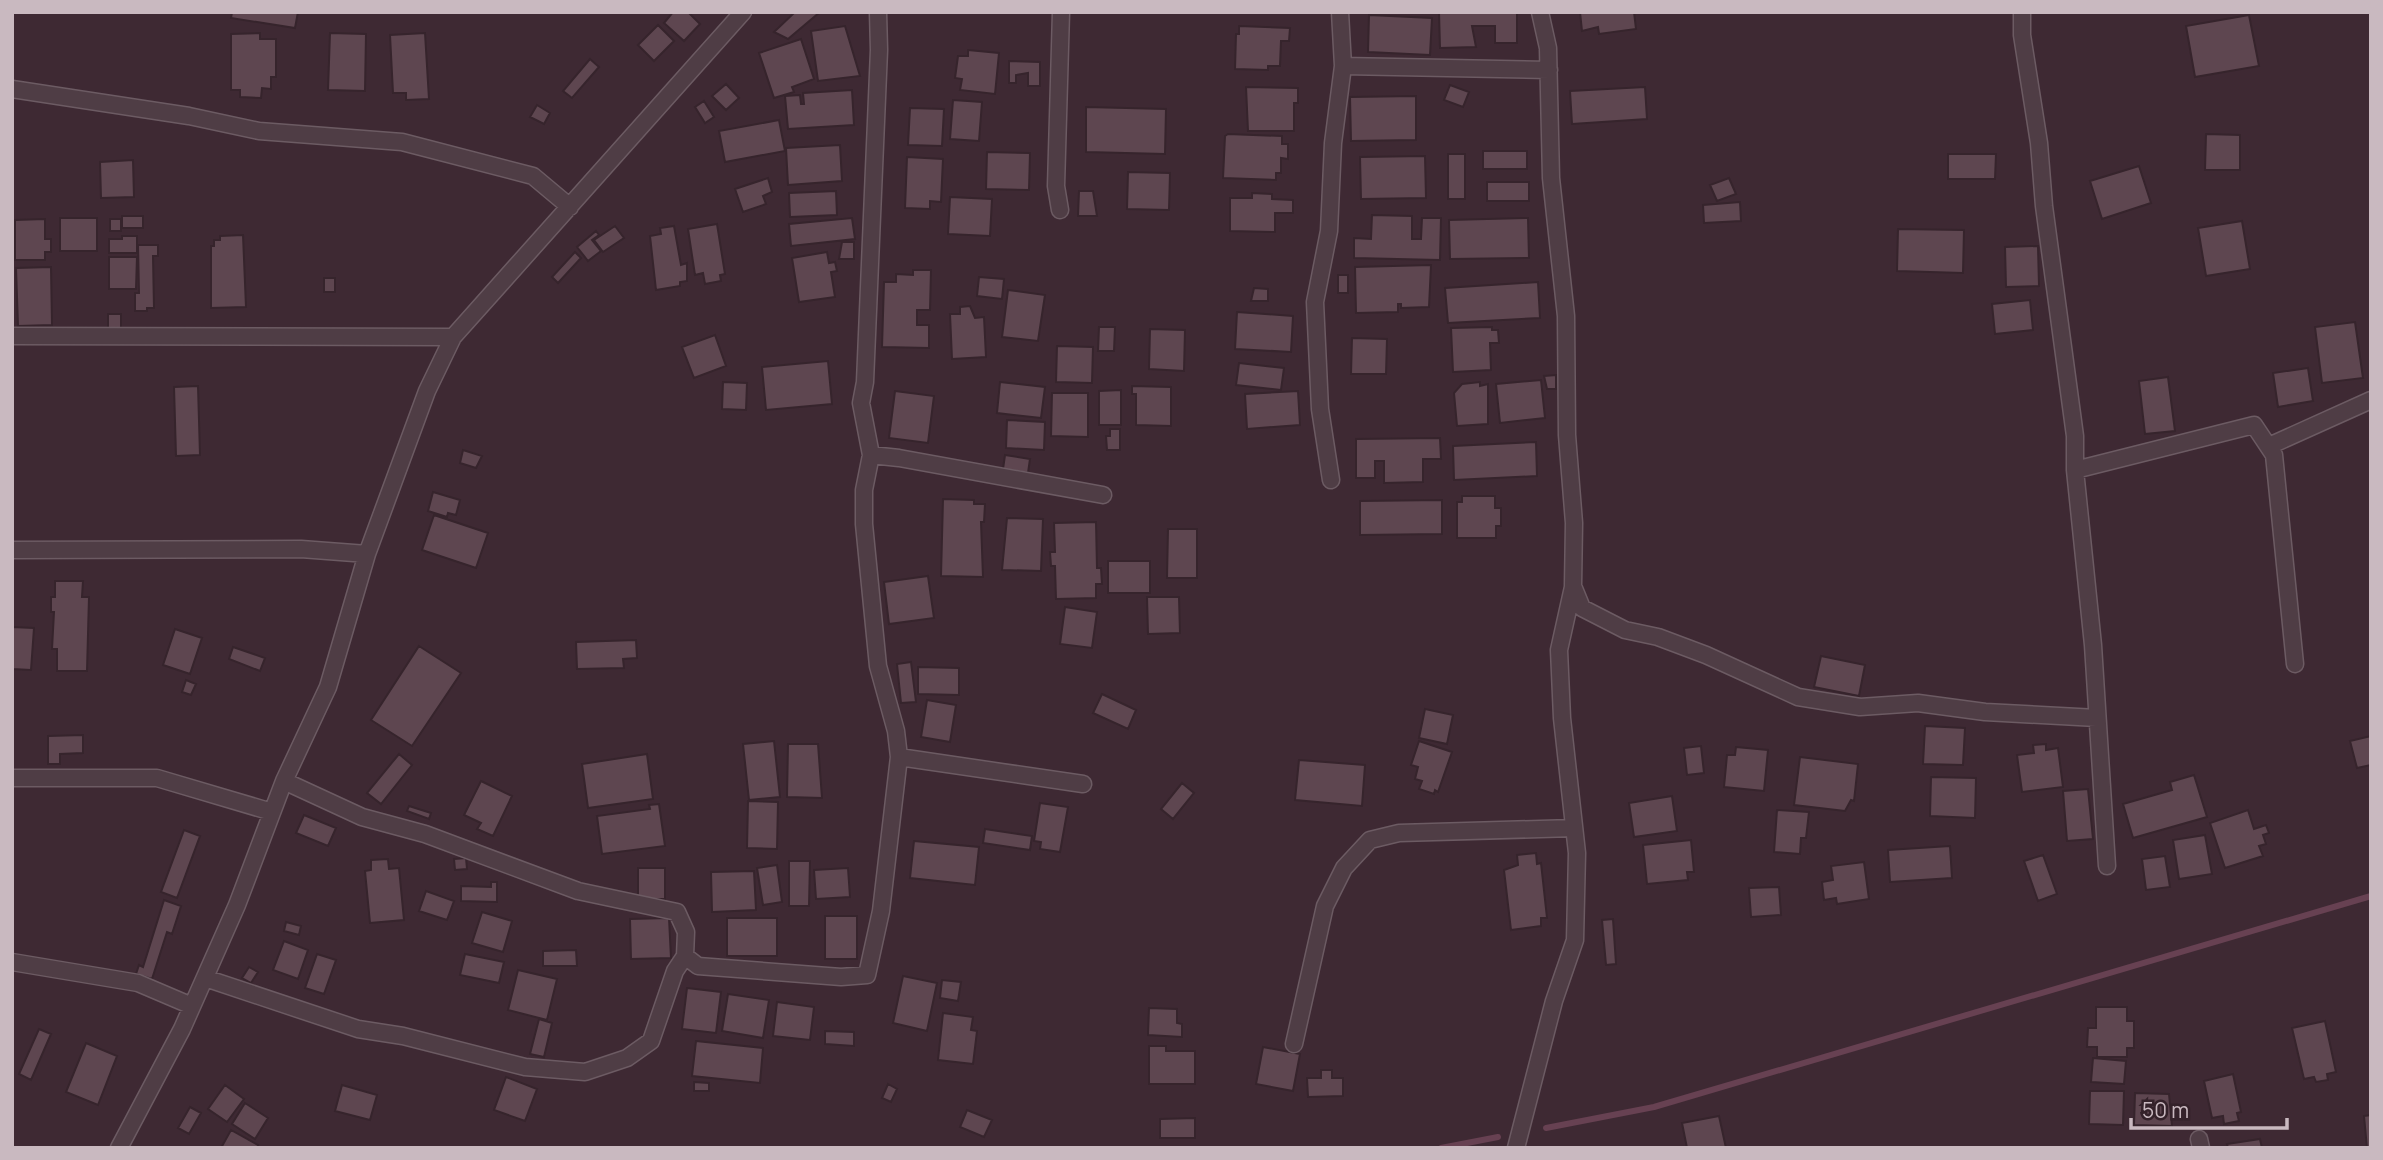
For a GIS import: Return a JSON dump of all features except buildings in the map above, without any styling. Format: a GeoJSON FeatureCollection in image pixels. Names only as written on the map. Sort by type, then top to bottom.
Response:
{"type":"FeatureCollection","features":[{"type":"Feature","properties":{"kind":"street"},"geometry":{"type":"LineString","coordinates":[[120,1148],[205,978],[237,905],[284,781],[328,687],[367,554],[427,391],[453,337],[743,12]]}},
{"type":"Feature","properties":{"kind":"street"},"geometry":{"type":"LineString","coordinates":[[685,956],[698,966],[741,971],[867,975],[881,911],[899,757],[896,731],[878,666],[864,524],[864,490],[871,456],[862,403],[879,50],[878,12]]}},
{"type":"Feature","properties":{"kind":"street"},"geometry":{"type":"LineString","coordinates":[[1060,210],[1056,186],[1061,12]]}},
{"type":"Feature","properties":{"kind":"street"},"geometry":{"type":"LineString","coordinates":[[1331,480],[1320,409],[1315,302],[1329,231],[1333,143],[1343,66],[1340,12]]}},
{"type":"Feature","properties":{"kind":"street"},"geometry":{"type":"LineString","coordinates":[[1516,1148],[1554,1001],[1575,940],[1577,853],[1562,718],[1559,650],[1573,586],[1574,523],[1567,435],[1566,316],[1551,178],[1549,70],[1540,12]]}},
{"type":"Feature","properties":{"kind":"street"},"geometry":{"type":"LineString","coordinates":[[2022,12],[2022,35],[2039,143],[2044,206],[2075,436],[2075,470],[2107,866]]}},
{"type":"Feature","properties":{"kind":"street"},"geometry":{"type":"LineString","coordinates":[[1343,66],[1549,70]]}},
{"type":"Feature","properties":{"kind":"street"},"geometry":{"type":"LineString","coordinates":[[12,89],[189,116],[259,131],[402,142],[533,176],[570,207]]}},
{"type":"Feature","properties":{"kind":"street"},"geometry":{"type":"LineString","coordinates":[[12,336],[453,337]]}},
{"type":"Feature","properties":{"kind":"street"},"geometry":{"type":"LineString","coordinates":[[2269,446],[2371,400]]}},
{"type":"Feature","properties":{"kind":"street"},"geometry":{"type":"LineString","coordinates":[[2075,470],[2254,425],[2274,455],[2295,664]]}},
{"type":"Feature","properties":{"kind":"street"},"geometry":{"type":"LineString","coordinates":[[871,456],[899,457],[1103,495]]}},
{"type":"Feature","properties":{"kind":"street"},"geometry":{"type":"LineString","coordinates":[[12,550],[301,548],[367,554]]}},
{"type":"Feature","properties":{"kind":"street"},"geometry":{"type":"LineString","coordinates":[[1573,586],[1582,608],[1598,619],[1706,655],[1798,697],[1860,707],[1918,703],[1985,712],[2097,718]]}},
{"type":"Feature","properties":{"kind":"street"},"geometry":{"type":"LineString","coordinates":[[899,757],[1083,784]]}},
{"type":"Feature","properties":{"kind":"street"},"geometry":{"type":"LineString","coordinates":[[12,778],[158,778],[272,812]]}},
{"type":"Feature","properties":{"kind":"street"},"geometry":{"type":"LineString","coordinates":[[205,978],[358,1029],[403,1036],[525,1066],[585,1072],[627,1058],[651,1041],[675,971],[685,956],[686,932],[677,912],[578,891],[425,834],[362,817],[284,781]]}},
{"type":"Feature","properties":{"kind":"street"},"geometry":{"type":"LineString","coordinates":[[1294,1044],[1325,906],[1344,868],[1370,840],[1399,832],[1574,828]]}},
{"type":"Feature","properties":{"kind":"street"},"geometry":{"type":"LineString","coordinates":[[12,962],[138,983],[192,1006]]}},
{"type":"Feature","properties":{"kind":"waterway"},"geometry":{"type":"LineString","coordinates":[[1546,1128],[1654,1107],[2371,896]]}},
{"type":"Feature","properties":{"kind":"waterway"},"geometry":{"type":"LineString","coordinates":[[1441,1148],[1498,1137]]}}]}
